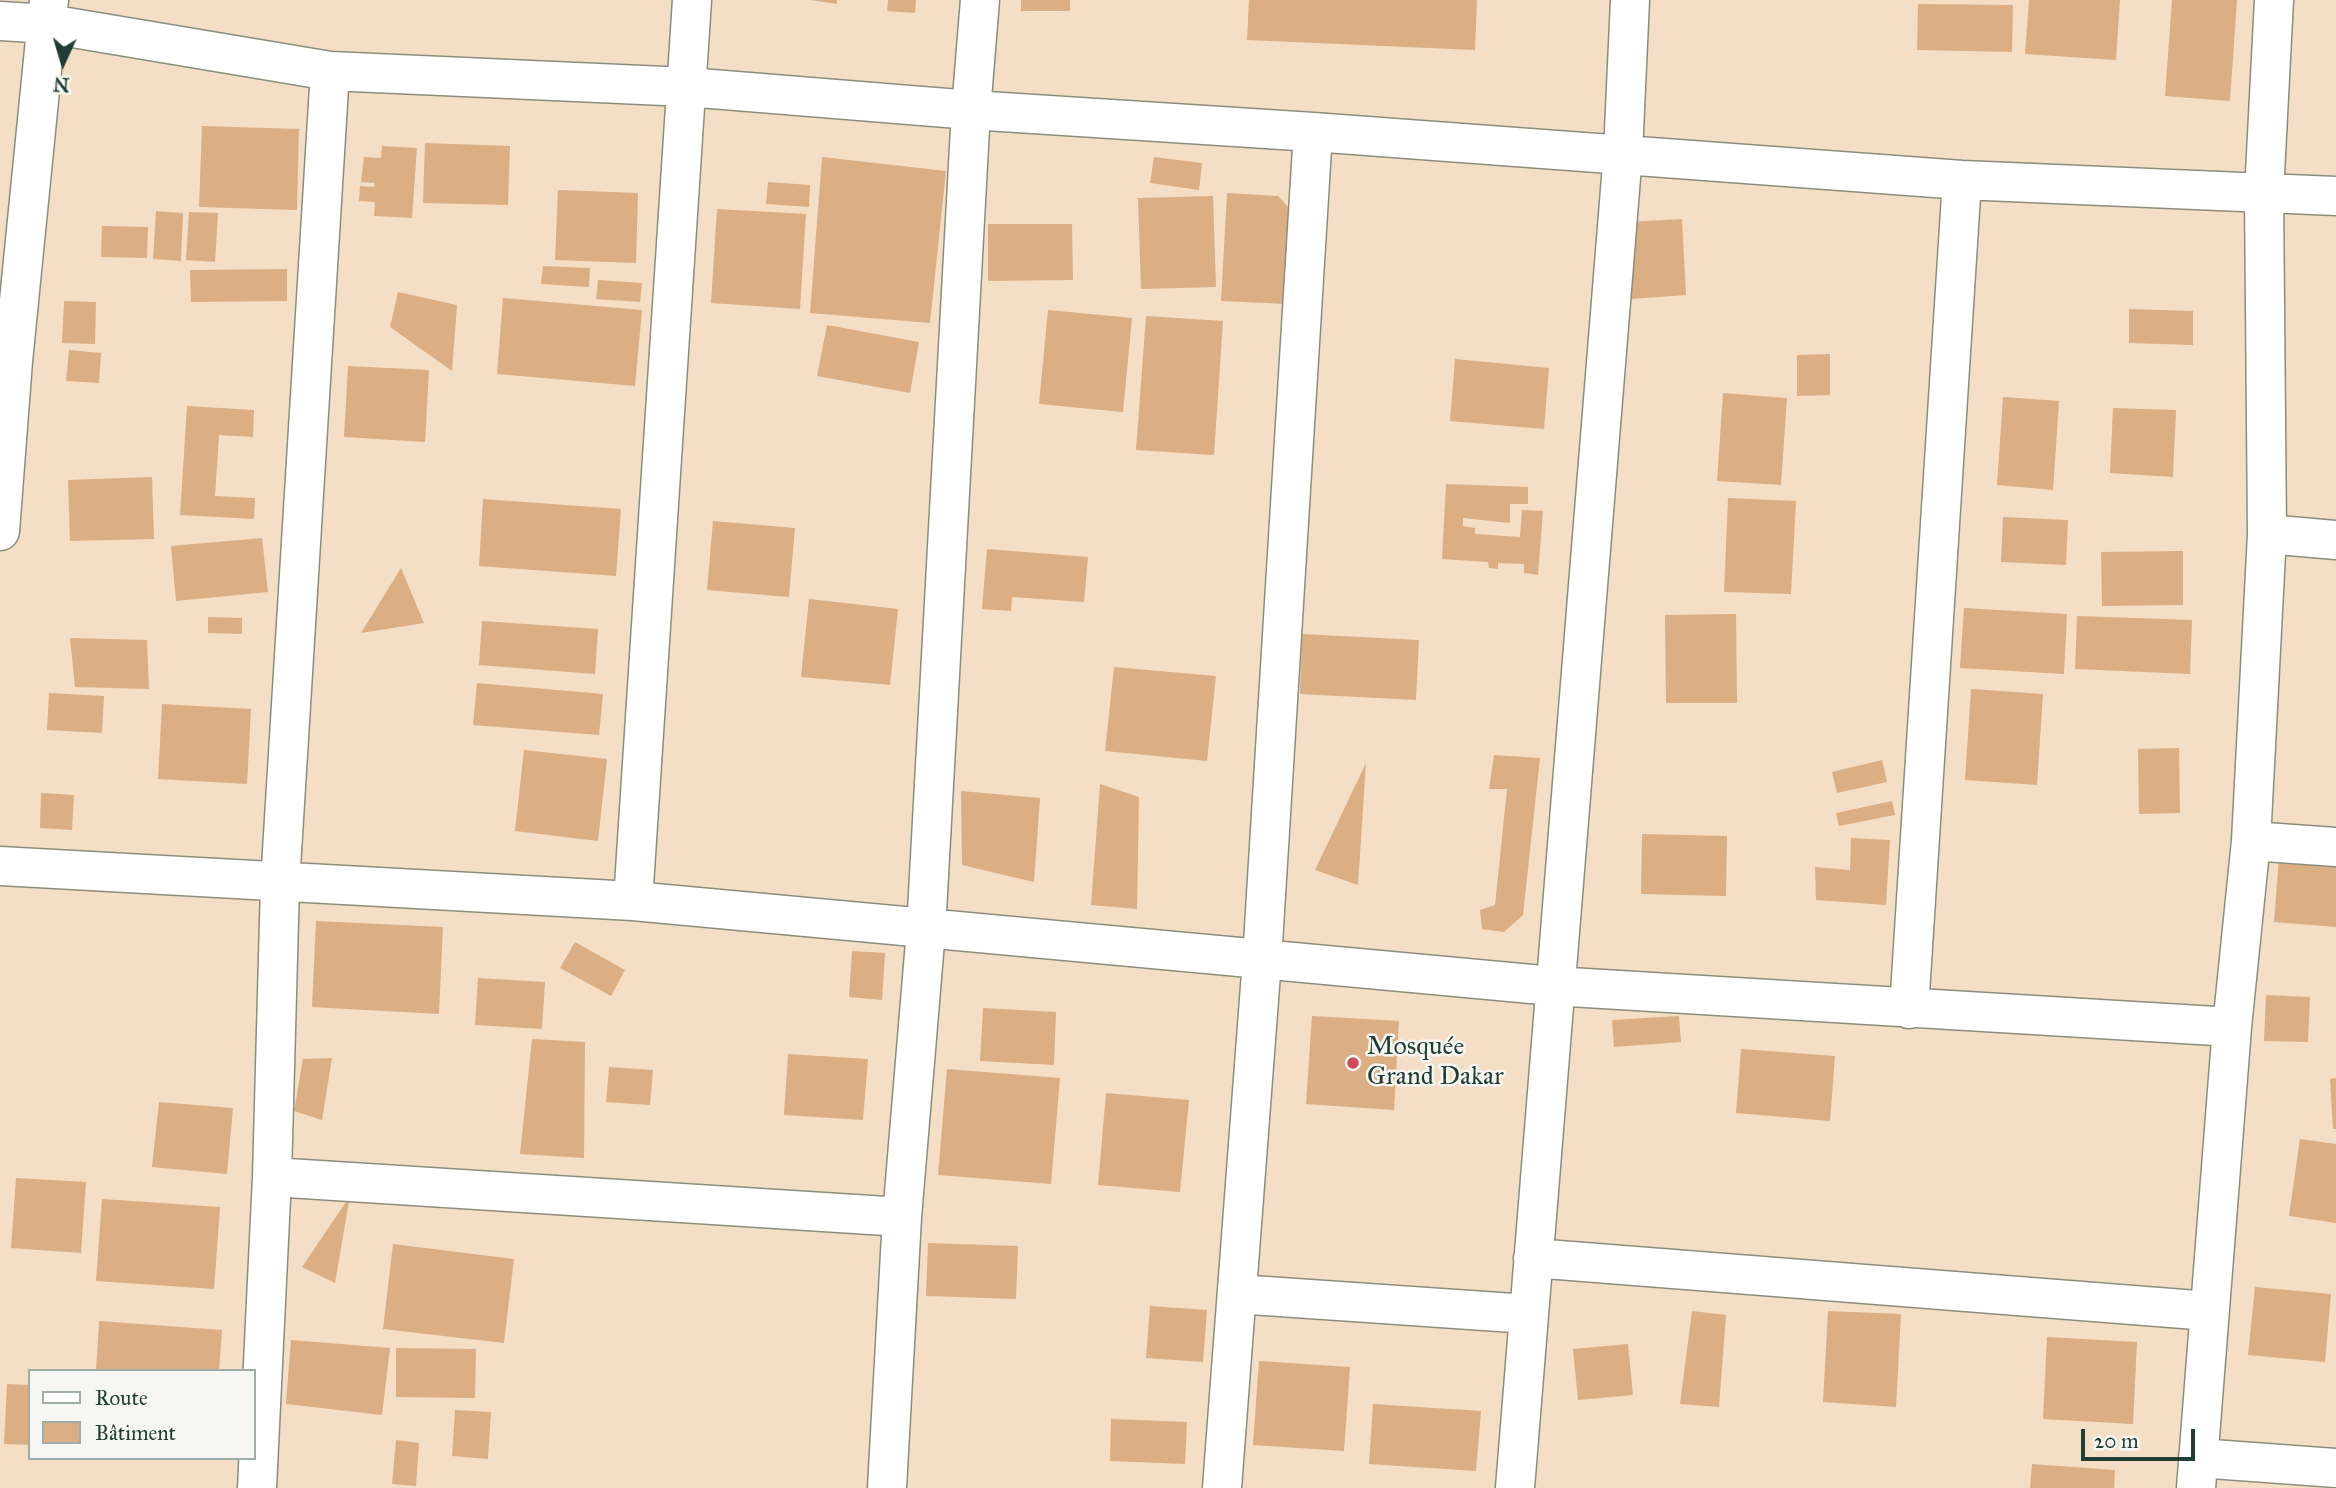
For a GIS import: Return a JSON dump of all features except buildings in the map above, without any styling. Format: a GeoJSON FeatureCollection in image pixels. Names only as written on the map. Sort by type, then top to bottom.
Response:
{"type":"FeatureCollection","features":[{"type":"Feature","properties":{"kind":"street"},"geometry":{"type":"LineString","coordinates":[[633,901],[692,0]]}},
{"type":"Feature","properties":{"kind":"street"},"geometry":{"type":"LineString","coordinates":[[887,1488],[902,1217],[926,930],[971,110],[980,0]]}},
{"type":"Feature","properties":{"kind":"street"},"geometry":{"type":"LineString","coordinates":[[1515,1488],[1553,986],[1623,153],[1630,0]]}},
{"type":"Feature","properties":{"kind":"street"},"geometry":{"type":"LineString","coordinates":[[2274,0],[2264,193],[2267,534],[2251,841],[2232,1027],[2197,1473],[2336,1468]]}},
{"type":"Feature","properties":{"kind":"street"},"geometry":{"type":"LineString","coordinates":[[0,21],[49,12],[330,71],[687,87],[971,110],[1623,153],[1962,180],[2336,196]]}},
{"type":"Feature","properties":{"kind":"street"},"geometry":{"type":"LineString","coordinates":[[0,531],[7,361],[49,12]]}},
{"type":"Feature","properties":{"kind":"street"},"geometry":{"type":"LineString","coordinates":[[257,1488],[272,1177],[280,884],[330,71]]}},
{"type":"Feature","properties":{"kind":"street"},"geometry":{"type":"LineString","coordinates":[[1222,1488],[1262,960],[1314,132]]}},
{"type":"Feature","properties":{"kind":"street"},"geometry":{"type":"LineString","coordinates":[[1909,1009],[1962,180]]}},
{"type":"Feature","properties":{"kind":"street"},"geometry":{"type":"LineString","coordinates":[[2267,534],[2336,540]]}},
{"type":"Feature","properties":{"kind":"street"},"geometry":{"type":"LineString","coordinates":[[2251,841],[2336,847]]}},
{"type":"Feature","properties":{"kind":"street"},"geometry":{"type":"LineString","coordinates":[[0,866],[280,884],[633,901],[1553,986],[2232,1027]]}},
{"type":"Feature","properties":{"kind":"street"},"geometry":{"type":"LineString","coordinates":[[272,1177],[902,1217]]}},
{"type":"Feature","properties":{"kind":"street"},"geometry":{"type":"LineString","coordinates":[[1533,1258],[2208,1311]]}},
{"type":"Feature","properties":{"kind":"street"},"geometry":{"type":"LineString","coordinates":[[1237,1294],[1528,1314]]}},
{"type":"Feature","properties":{"kind":"place","name":"Mosquée Grand Dakar"},"geometry":{"type":"Point","coordinates":[1353,1063]}}]}
